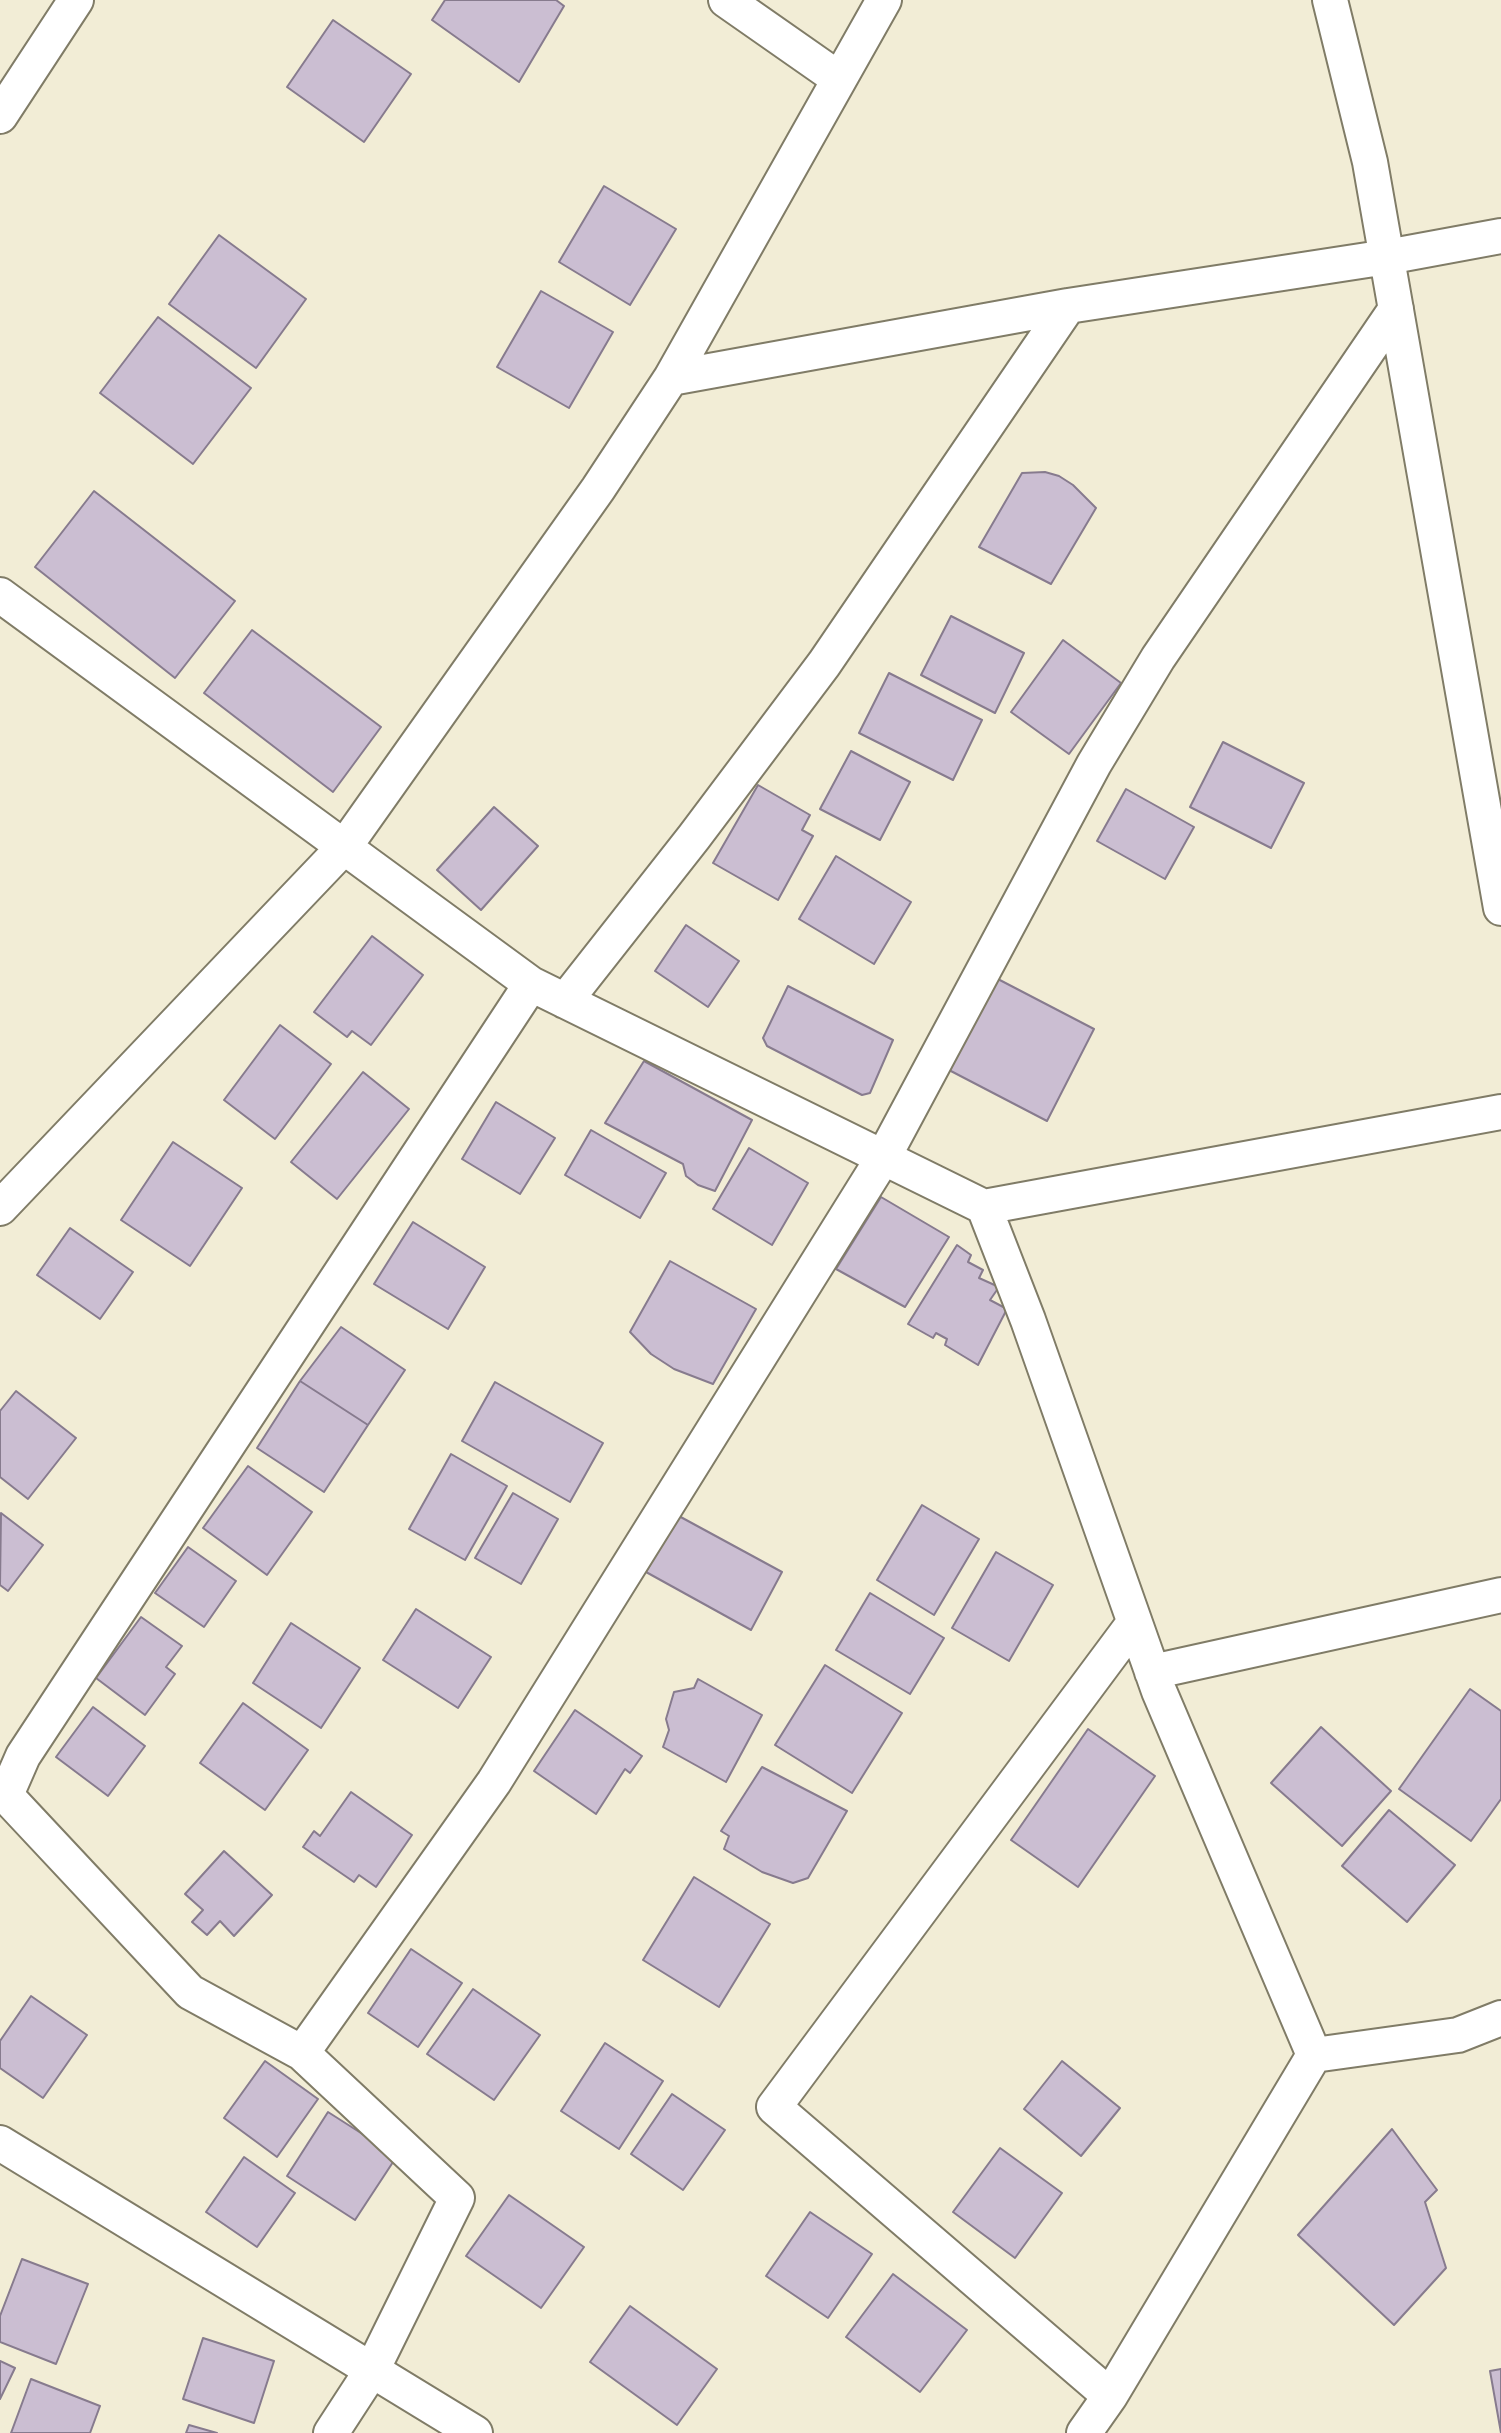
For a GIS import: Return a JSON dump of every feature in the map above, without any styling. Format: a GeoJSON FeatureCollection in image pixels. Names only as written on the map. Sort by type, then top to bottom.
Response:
{"type":"FeatureCollection","features":[{"type":"Feature","properties":{"kind":"street"},"geometry":{"type":"LineString","coordinates":[[0,116],[76,0]]}},
{"type":"Feature","properties":{"kind":"street"},"geometry":{"type":"LineString","coordinates":[[726,0],[839,79]]}},
{"type":"Feature","properties":{"kind":"street"},"geometry":{"type":"LineString","coordinates":[[0,1208],[345,846],[598,489],[671,378],[884,0]]}},
{"type":"Feature","properties":{"kind":"street"},"geometry":{"type":"LineString","coordinates":[[1330,0],[1370,162],[1501,908]]}},
{"type":"Feature","properties":{"kind":"street"},"geometry":{"type":"LineString","coordinates":[[671,378],[1068,306],[1387,257],[1501,236]]}},
{"type":"Feature","properties":{"kind":"street"},"geometry":{"type":"LineString","coordinates":[[565,1001],[824,664],[1068,306]]}},
{"type":"Feature","properties":{"kind":"street"},"geometry":{"type":"LineString","coordinates":[[302,2053],[494,1782],[883,1158],[1102,751],[1158,658],[1396,309]]}},
{"type":"Feature","properties":{"kind":"street"},"geometry":{"type":"LineString","coordinates":[[0,595],[531,984],[984,1207],[1501,1112]]}},
{"type":"Feature","properties":{"kind":"street"},"geometry":{"type":"LineString","coordinates":[[331,2433],[372,2370],[457,2198],[302,2053],[190,1992],[3,1792],[32,1743],[531,984]]}},
{"type":"Feature","properties":{"kind":"street"},"geometry":{"type":"LineString","coordinates":[[984,1207],[1028,1320],[1152,1672],[1314,2055]]}},
{"type":"Feature","properties":{"kind":"street"},"geometry":{"type":"LineString","coordinates":[[1152,1672],[1501,1595]]}},
{"type":"Feature","properties":{"kind":"street"},"geometry":{"type":"LineString","coordinates":[[1110,2396],[774,2107],[1134,1623]]}},
{"type":"Feature","properties":{"kind":"street"},"geometry":{"type":"LineString","coordinates":[[1314,2055],[1458,2035],[1501,2018]]}},
{"type":"Feature","properties":{"kind":"street"},"geometry":{"type":"LineString","coordinates":[[1090,2430],[1314,2055]]}},
{"type":"Feature","properties":{"kind":"street"},"geometry":{"type":"LineString","coordinates":[[0,2143],[475,2433]]}},
{"type":"Feature","properties":{"kind":"building"},"geometry":{"type":"Polygon","coordinates":[[[445,0],[556,0],[564,6],[519,82],[432,20],[445,0]]]}},
{"type":"Feature","properties":{"kind":"building"},"geometry":{"type":"Polygon","coordinates":[[[333,20],[411,74],[364,142],[287,87],[333,20]]]}},
{"type":"Feature","properties":{"kind":"building"},"geometry":{"type":"Polygon","coordinates":[[[604,186],[676,229],[630,305],[559,262],[604,186]]]}},
{"type":"Feature","properties":{"kind":"building"},"geometry":{"type":"Polygon","coordinates":[[[219,235],[306,299],[256,368],[169,304],[219,235]]]}},
{"type":"Feature","properties":{"kind":"building"},"geometry":{"type":"Polygon","coordinates":[[[541,291],[613,332],[569,408],[497,367],[541,291]]]}},
{"type":"Feature","properties":{"kind":"building"},"geometry":{"type":"Polygon","coordinates":[[[158,317],[251,388],[193,464],[100,393],[158,317]]]}},
{"type":"Feature","properties":{"kind":"building"},"geometry":{"type":"Polygon","coordinates":[[[1045,472],[1073,485],[1096,508],[1051,584],[979,547],[1022,473],[1045,472]]]}},
{"type":"Feature","properties":{"kind":"building"},"geometry":{"type":"Polygon","coordinates":[[[94,491],[235,601],[175,678],[35,567],[94,491]]]}},
{"type":"Feature","properties":{"kind":"building"},"geometry":{"type":"Polygon","coordinates":[[[951,616],[1024,653],[995,713],[921,675],[951,616]]]}},
{"type":"Feature","properties":{"kind":"building"},"geometry":{"type":"Polygon","coordinates":[[[252,630],[381,727],[333,792],[204,693],[252,630]]]}},
{"type":"Feature","properties":{"kind":"building"},"geometry":{"type":"Polygon","coordinates":[[[1063,640],[1121,683],[1069,754],[1011,712],[1063,640]]]}},
{"type":"Feature","properties":{"kind":"building"},"geometry":{"type":"Polygon","coordinates":[[[889,673],[982,720],[953,780],[859,733],[889,673]]]}},
{"type":"Feature","properties":{"kind":"building"},"geometry":{"type":"Polygon","coordinates":[[[1223,742],[1304,783],[1271,848],[1190,807],[1223,742]]]}},
{"type":"Feature","properties":{"kind":"building"},"geometry":{"type":"Polygon","coordinates":[[[851,751],[910,782],[880,840],[820,809],[851,751]]]}},
{"type":"Feature","properties":{"kind":"building"},"geometry":{"type":"Polygon","coordinates":[[[758,785],[810,815],[802,830],[813,836],[778,900],[713,863],[758,785]]]}},
{"type":"Feature","properties":{"kind":"building"},"geometry":{"type":"Polygon","coordinates":[[[1126,789],[1194,827],[1165,879],[1097,841],[1126,789]]]}},
{"type":"Feature","properties":{"kind":"building"},"geometry":{"type":"Polygon","coordinates":[[[494,807],[538,846],[481,910],[437,870],[494,807]]]}},
{"type":"Feature","properties":{"kind":"building"},"geometry":{"type":"Polygon","coordinates":[[[836,856],[911,902],[874,964],[799,919],[836,856]]]}},
{"type":"Feature","properties":{"kind":"building"},"geometry":{"type":"Polygon","coordinates":[[[686,925],[739,961],[708,1007],[655,971],[686,925]]]}},
{"type":"Feature","properties":{"kind":"building"},"geometry":{"type":"Polygon","coordinates":[[[372,936],[423,975],[371,1045],[352,1031],[347,1037],[314,1012],[372,936]]]}},
{"type":"Feature","properties":{"kind":"building"},"geometry":{"type":"Polygon","coordinates":[[[994,977],[1094,1029],[1047,1121],[947,1069],[994,977]]]}},
{"type":"Feature","properties":{"kind":"building"},"geometry":{"type":"Polygon","coordinates":[[[788,986],[893,1040],[870,1093],[862,1095],[767,1046],[763,1038],[788,986]]]}},
{"type":"Feature","properties":{"kind":"building"},"geometry":{"type":"Polygon","coordinates":[[[280,1025],[331,1064],[275,1139],[224,1100],[280,1025]]]}},
{"type":"Feature","properties":{"kind":"building"},"geometry":{"type":"Polygon","coordinates":[[[644,1061],[752,1120],[715,1191],[698,1185],[686,1176],[683,1164],[605,1123],[644,1061]]]}},
{"type":"Feature","properties":{"kind":"building"},"geometry":{"type":"Polygon","coordinates":[[[363,1072],[409,1109],[337,1199],[291,1162],[363,1072]]]}},
{"type":"Feature","properties":{"kind":"building"},"geometry":{"type":"Polygon","coordinates":[[[496,1102],[555,1138],[520,1194],[462,1159],[496,1102]]]}},
{"type":"Feature","properties":{"kind":"building"},"geometry":{"type":"Polygon","coordinates":[[[591,1130],[666,1173],[640,1218],[565,1175],[591,1130]]]}},
{"type":"Feature","properties":{"kind":"building"},"geometry":{"type":"Polygon","coordinates":[[[173,1142],[242,1188],[190,1266],[121,1220],[173,1142]]]}},
{"type":"Feature","properties":{"kind":"building"},"geometry":{"type":"Polygon","coordinates":[[[749,1148],[808,1183],[772,1245],[713,1209],[749,1148]]]}},
{"type":"Feature","properties":{"kind":"building"},"geometry":{"type":"Polygon","coordinates":[[[881,1197],[949,1237],[905,1307],[836,1269],[881,1197]]]}},
{"type":"Feature","properties":{"kind":"building"},"geometry":{"type":"Polygon","coordinates":[[[413,1222],[485,1267],[448,1329],[374,1284],[413,1222]]]}},
{"type":"Feature","properties":{"kind":"building"},"geometry":{"type":"Polygon","coordinates":[[[70,1228],[133,1272],[100,1319],[37,1275],[70,1228]]]}},
{"type":"Feature","properties":{"kind":"building"},"geometry":{"type":"Polygon","coordinates":[[[957,1245],[971,1255],[968,1262],[983,1270],[979,1278],[999,1287],[990,1300],[1007,1309],[978,1365],[945,1345],[947,1339],[936,1333],[933,1338],[908,1324],[957,1245]]]}},
{"type":"Feature","properties":{"kind":"building"},"geometry":{"type":"Polygon","coordinates":[[[670,1261],[756,1309],[713,1384],[674,1369],[651,1354],[630,1332],[670,1261]]]}},
{"type":"Feature","properties":{"kind":"building"},"geometry":{"type":"Polygon","coordinates":[[[341,1327],[405,1370],[368,1425],[300,1381],[341,1327]]]}},
{"type":"Feature","properties":{"kind":"building"},"geometry":{"type":"Polygon","coordinates":[[[300,1381],[368,1425],[324,1492],[257,1448],[300,1381]]]}},
{"type":"Feature","properties":{"kind":"building"},"geometry":{"type":"Polygon","coordinates":[[[495,1382],[603,1443],[570,1502],[462,1441],[495,1382]]]}},
{"type":"Feature","properties":{"kind":"building"},"geometry":{"type":"Polygon","coordinates":[[[16,1391],[76,1438],[28,1499],[0,1477],[0,1411],[16,1391]]]}},
{"type":"Feature","properties":{"kind":"building"},"geometry":{"type":"Polygon","coordinates":[[[451,1454],[507,1486],[465,1560],[409,1529],[451,1454]]]}},
{"type":"Feature","properties":{"kind":"building"},"geometry":{"type":"Polygon","coordinates":[[[248,1466],[312,1512],[267,1575],[203,1528],[248,1466]]]}},
{"type":"Feature","properties":{"kind":"building"},"geometry":{"type":"Polygon","coordinates":[[[513,1493],[558,1519],[521,1584],[475,1558],[513,1493]]]}},
{"type":"Feature","properties":{"kind":"building"},"geometry":{"type":"Polygon","coordinates":[[[922,1505],[979,1539],[934,1615],[877,1580],[922,1505]]]}},
{"type":"Feature","properties":{"kind":"building"},"geometry":{"type":"Polygon","coordinates":[[[1,1513],[43,1545],[8,1591],[0,1585],[1,1513]]]}},
{"type":"Feature","properties":{"kind":"building"},"geometry":{"type":"Polygon","coordinates":[[[677,1515],[782,1572],[751,1630],[646,1572],[677,1515]]]}},
{"type":"Feature","properties":{"kind":"building"},"geometry":{"type":"Polygon","coordinates":[[[188,1547],[236,1581],[204,1627],[155,1593],[188,1547]]]}},
{"type":"Feature","properties":{"kind":"building"},"geometry":{"type":"Polygon","coordinates":[[[996,1552],[1053,1585],[1009,1661],[952,1628],[996,1552]]]}},
{"type":"Feature","properties":{"kind":"building"},"geometry":{"type":"Polygon","coordinates":[[[870,1593],[944,1638],[910,1694],[836,1650],[870,1593]]]}},
{"type":"Feature","properties":{"kind":"building"},"geometry":{"type":"Polygon","coordinates":[[[416,1609],[491,1657],[458,1708],[383,1660],[416,1609]]]}},
{"type":"Feature","properties":{"kind":"building"},"geometry":{"type":"Polygon","coordinates":[[[141,1617],[182,1646],[166,1667],[175,1674],[145,1715],[96,1678],[141,1617]]]}},
{"type":"Feature","properties":{"kind":"building"},"geometry":{"type":"Polygon","coordinates":[[[291,1623],[360,1668],[321,1728],[253,1683],[291,1623]]]}},
{"type":"Feature","properties":{"kind":"building"},"geometry":{"type":"Polygon","coordinates":[[[825,1665],[902,1713],[852,1793],[775,1745],[825,1665]]]}},
{"type":"Feature","properties":{"kind":"building"},"geometry":{"type":"Polygon","coordinates":[[[698,1679],[762,1715],[726,1782],[663,1747],[669,1730],[666,1719],[674,1692],[694,1688],[698,1679]]]}},
{"type":"Feature","properties":{"kind":"building"},"geometry":{"type":"Polygon","coordinates":[[[1470,1689],[1501,1711],[1501,1799],[1471,1841],[1399,1789],[1470,1689]]]}},
{"type":"Feature","properties":{"kind":"building"},"geometry":{"type":"Polygon","coordinates":[[[243,1703],[308,1750],[265,1810],[200,1763],[243,1703]]]}},
{"type":"Feature","properties":{"kind":"building"},"geometry":{"type":"Polygon","coordinates":[[[93,1707],[145,1746],[108,1796],[56,1757],[93,1707]]]}},
{"type":"Feature","properties":{"kind":"building"},"geometry":{"type":"Polygon","coordinates":[[[575,1710],[642,1756],[630,1773],[625,1769],[596,1814],[534,1771],[575,1710]]]}},
{"type":"Feature","properties":{"kind":"building"},"geometry":{"type":"Polygon","coordinates":[[[1321,1727],[1391,1791],[1342,1846],[1271,1783],[1321,1727]]]}},
{"type":"Feature","properties":{"kind":"building"},"geometry":{"type":"Polygon","coordinates":[[[1088,1729],[1155,1776],[1078,1887],[1011,1840],[1088,1729]]]}},
{"type":"Feature","properties":{"kind":"building"},"geometry":{"type":"Polygon","coordinates":[[[762,1767],[847,1811],[808,1878],[793,1883],[762,1872],[724,1849],[729,1836],[721,1831],[762,1767]]]}},
{"type":"Feature","properties":{"kind":"building"},"geometry":{"type":"Polygon","coordinates":[[[351,1792],[412,1835],[376,1887],[359,1875],[354,1882],[303,1847],[314,1831],[320,1836],[351,1792]]]}},
{"type":"Feature","properties":{"kind":"building"},"geometry":{"type":"Polygon","coordinates":[[[1389,1810],[1455,1865],[1407,1922],[1342,1866],[1389,1810]]]}},
{"type":"Feature","properties":{"kind":"building"},"geometry":{"type":"Polygon","coordinates":[[[224,1851],[272,1895],[234,1936],[220,1921],[207,1935],[192,1922],[203,1910],[185,1894],[224,1851]]]}},
{"type":"Feature","properties":{"kind":"building"},"geometry":{"type":"Polygon","coordinates":[[[694,1877],[770,1924],[719,2007],[643,1960],[694,1877]]]}},
{"type":"Feature","properties":{"kind":"building"},"geometry":{"type":"Polygon","coordinates":[[[411,1949],[462,1983],[418,2047],[368,2013],[411,1949]]]}},
{"type":"Feature","properties":{"kind":"building"},"geometry":{"type":"Polygon","coordinates":[[[473,1989],[540,2035],[494,2100],[427,2054],[473,1989]]]}},
{"type":"Feature","properties":{"kind":"building"},"geometry":{"type":"Polygon","coordinates":[[[31,1996],[87,2035],[43,2098],[0,2068],[0,2041],[31,1996]]]}},
{"type":"Feature","properties":{"kind":"building"},"geometry":{"type":"Polygon","coordinates":[[[605,2043],[663,2081],[619,2149],[561,2111],[605,2043]]]}},
{"type":"Feature","properties":{"kind":"building"},"geometry":{"type":"Polygon","coordinates":[[[265,2061],[318,2099],[277,2157],[224,2118],[265,2061]]]}},
{"type":"Feature","properties":{"kind":"building"},"geometry":{"type":"Polygon","coordinates":[[[1062,2061],[1120,2108],[1081,2156],[1024,2109],[1062,2061]]]}},
{"type":"Feature","properties":{"kind":"building"},"geometry":{"type":"Polygon","coordinates":[[[672,2094],[725,2130],[683,2190],[631,2154],[672,2094]]]}},
{"type":"Feature","properties":{"kind":"building"},"geometry":{"type":"Polygon","coordinates":[[[328,2112],[397,2156],[355,2220],[287,2176],[328,2112]]]}},
{"type":"Feature","properties":{"kind":"building"},"geometry":{"type":"Polygon","coordinates":[[[1392,2129],[1437,2190],[1425,2202],[1446,2268],[1394,2325],[1298,2235],[1392,2129]]]}},
{"type":"Feature","properties":{"kind":"building"},"geometry":{"type":"Polygon","coordinates":[[[1000,2148],[1062,2193],[1015,2258],[953,2212],[1000,2148]]]}},
{"type":"Feature","properties":{"kind":"building"},"geometry":{"type":"Polygon","coordinates":[[[244,2157],[295,2193],[257,2247],[206,2212],[244,2157]]]}},
{"type":"Feature","properties":{"kind":"building"},"geometry":{"type":"Polygon","coordinates":[[[509,2195],[584,2247],[541,2308],[466,2256],[509,2195]]]}},
{"type":"Feature","properties":{"kind":"building"},"geometry":{"type":"Polygon","coordinates":[[[810,2212],[872,2254],[828,2318],[766,2276],[810,2212]]]}},
{"type":"Feature","properties":{"kind":"building"},"geometry":{"type":"Polygon","coordinates":[[[22,2259],[88,2284],[56,2364],[0,2342],[0,2316],[22,2259]]]}},
{"type":"Feature","properties":{"kind":"building"},"geometry":{"type":"Polygon","coordinates":[[[893,2274],[967,2330],[920,2392],[846,2337],[893,2274]]]}},
{"type":"Feature","properties":{"kind":"building"},"geometry":{"type":"Polygon","coordinates":[[[630,2306],[717,2369],[677,2425],[590,2362],[630,2306]]]}},
{"type":"Feature","properties":{"kind":"building"},"geometry":{"type":"Polygon","coordinates":[[[203,2338],[274,2361],[254,2423],[183,2399],[203,2338]]]}},
{"type":"Feature","properties":{"kind":"building"},"geometry":{"type":"Polygon","coordinates":[[[0,2361],[15,2368],[0,2399],[0,2361]]]}},
{"type":"Feature","properties":{"kind":"building"},"geometry":{"type":"Polygon","coordinates":[[[1501,2369],[1501,2433],[1490,2371],[1501,2369]]]}},
{"type":"Feature","properties":{"kind":"building"},"geometry":{"type":"Polygon","coordinates":[[[31,2379],[100,2406],[90,2433],[11,2433],[31,2379]]]}},
{"type":"Feature","properties":{"kind":"building"},"geometry":{"type":"Polygon","coordinates":[[[189,2425],[217,2433],[186,2433],[189,2425]]]}}]}
